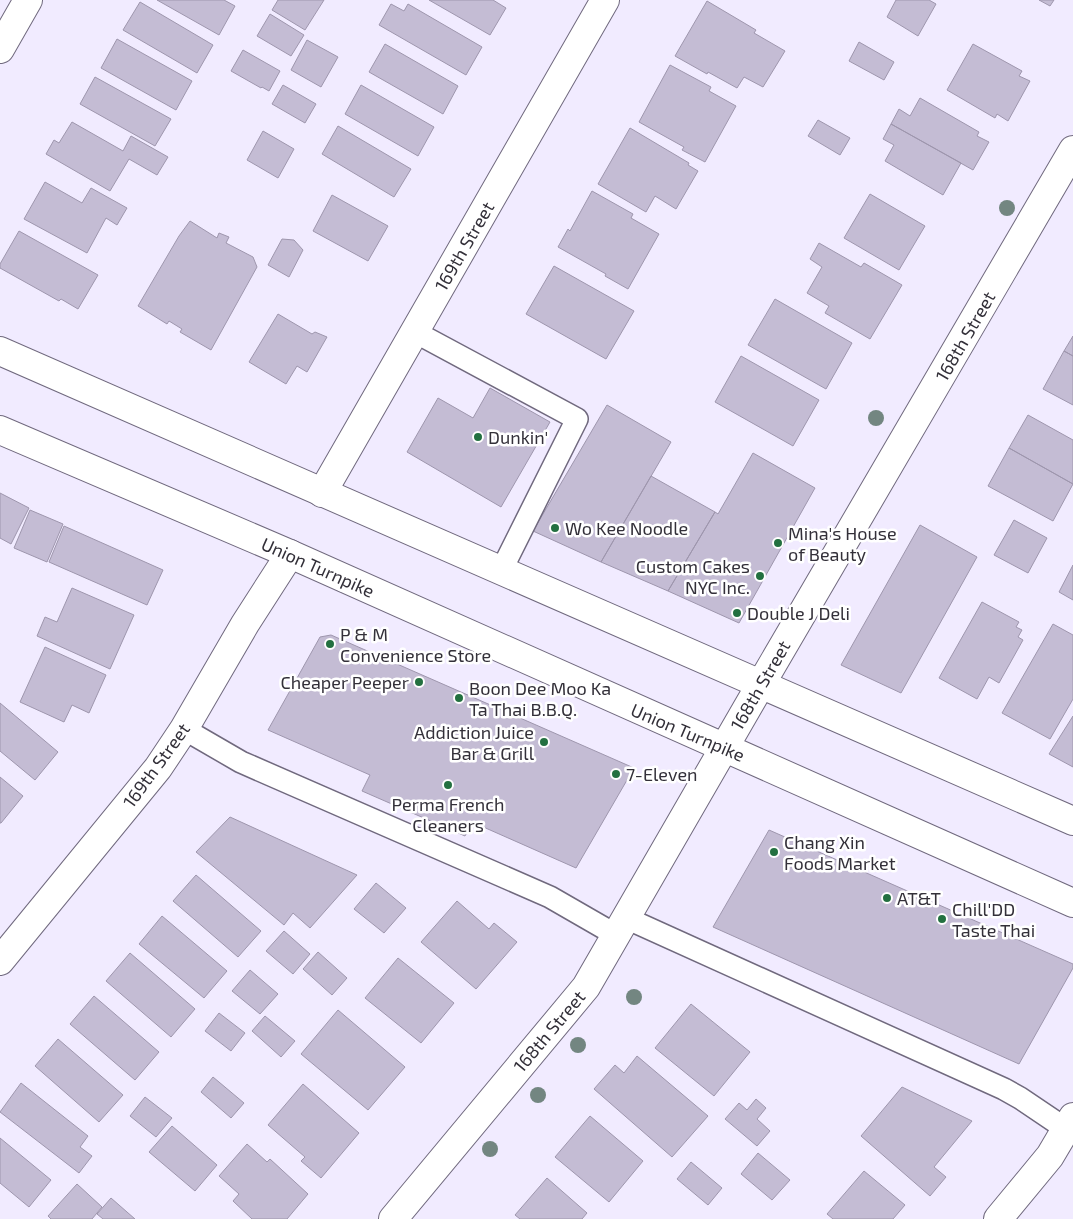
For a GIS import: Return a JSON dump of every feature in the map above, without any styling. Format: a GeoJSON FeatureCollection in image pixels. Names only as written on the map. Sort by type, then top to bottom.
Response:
{"type":"FeatureCollection","features":[{"type":"Feature","properties":{"kind":"street"},"geometry":{"type":"LineString","coordinates":[[0,49],[28,0]]}},
{"type":"Feature","properties":{"kind":"street","name":"169th Street"},"geometry":{"type":"LineString","coordinates":[[322,493],[605,0]]}},
{"type":"Feature","properties":{"kind":"street","name":"168th Street"},"geometry":{"type":"LineString","coordinates":[[393,1219],[586,987],[1073,150]]}},
{"type":"Feature","properties":{"kind":"street"},"geometry":{"type":"LineString","coordinates":[[0,351],[1073,821]]}},
{"type":"Feature","properties":{"kind":"street","name":"Union Turnpike"},"geometry":{"type":"LineString","coordinates":[[0,430],[290,554],[1073,903]]}},
{"type":"Feature","properties":{"kind":"street","name":"169th Street"},"geometry":{"type":"LineString","coordinates":[[0,961],[158,768],[184,729],[245,624],[290,554]]}},
{"type":"Feature","properties":{"kind":"street"},"geometry":{"type":"LineString","coordinates":[[998,1219],[1050,1156],[1070,1123]]}},
{"type":"Feature","properties":{"kind":"lane"},"geometry":{"type":"LineString","coordinates":[[415,332],[576,419],[501,571]]}},
{"type":"Feature","properties":{"kind":"lane"},"geometry":{"type":"LineString","coordinates":[[184,729],[242,762],[550,897],[1004,1089],[1070,1123]]}},
{"type":"Feature","properties":{"kind":"building"},"geometry":{"type":"Polygon","coordinates":[[[157,0],[224,0],[235,6],[219,35],[157,0]]]}},
{"type":"Feature","properties":{"kind":"building"},"geometry":{"type":"Polygon","coordinates":[[[278,0],[324,0],[305,30],[272,10],[278,0]]]}},
{"type":"Feature","properties":{"kind":"building"},"geometry":{"type":"Polygon","coordinates":[[[429,0],[493,0],[506,8],[490,35],[429,0]]]}},
{"type":"Feature","properties":{"kind":"building"},"geometry":{"type":"Polygon","coordinates":[[[896,0],[929,0],[936,4],[918,36],[887,17],[896,0]]]}},
{"type":"Feature","properties":{"kind":"building"},"geometry":{"type":"Polygon","coordinates":[[[1039,0],[1054,0],[1050,6],[1039,0]]]}},
{"type":"Feature","properties":{"kind":"building"},"geometry":{"type":"Polygon","coordinates":[[[707,1],[756,30],[754,33],[785,51],[763,87],[744,77],[737,88],[675,56],[707,1]]]}},
{"type":"Feature","properties":{"kind":"building"},"geometry":{"type":"Polygon","coordinates":[[[140,2],[213,45],[197,73],[123,30],[140,2]]]}},
{"type":"Feature","properties":{"kind":"building"},"geometry":{"type":"Polygon","coordinates":[[[391,4],[404,11],[408,4],[482,47],[466,75],[379,25],[391,4]]]}},
{"type":"Feature","properties":{"kind":"building"},"geometry":{"type":"Polygon","coordinates":[[[270,14],[304,35],[291,56],[257,36],[270,14]]]}},
{"type":"Feature","properties":{"kind":"building"},"geometry":{"type":"Polygon","coordinates":[[[117,39],[192,81],[176,110],[101,68],[117,39]]]}},
{"type":"Feature","properties":{"kind":"building"},"geometry":{"type":"Polygon","coordinates":[[[307,40],[338,57],[321,87],[291,70],[307,40]]]}},
{"type":"Feature","properties":{"kind":"building"},"geometry":{"type":"Polygon","coordinates":[[[859,42],[894,62],[884,80],[849,61],[859,42]]]}},
{"type":"Feature","properties":{"kind":"building"},"geometry":{"type":"Polygon","coordinates":[[[385,44],[458,86],[443,114],[369,72],[385,44]]]}},
{"type":"Feature","properties":{"kind":"building"},"geometry":{"type":"Polygon","coordinates":[[[973,44],[1022,71],[1019,76],[1030,81],[1008,121],[997,114],[995,118],[947,90],[973,44]]]}},
{"type":"Feature","properties":{"kind":"building"},"geometry":{"type":"Polygon","coordinates":[[[243,50],[280,71],[269,91],[231,71],[243,50]]]}},
{"type":"Feature","properties":{"kind":"building"},"geometry":{"type":"Polygon","coordinates":[[[670,65],[711,87],[709,91],[736,106],[705,162],[682,150],[684,147],[639,122],[670,65]]]}},
{"type":"Feature","properties":{"kind":"building"},"geometry":{"type":"Polygon","coordinates":[[[95,77],[171,119],[155,146],[80,104],[95,77]]]}},
{"type":"Feature","properties":{"kind":"building"},"geometry":{"type":"Polygon","coordinates":[[[283,85],[316,104],[305,123],[272,104],[283,85]]]}},
{"type":"Feature","properties":{"kind":"building"},"geometry":{"type":"Polygon","coordinates":[[[361,85],[434,127],[418,156],[345,114],[361,85]]]}},
{"type":"Feature","properties":{"kind":"building"},"geometry":{"type":"Polygon","coordinates":[[[920,98],[979,132],[977,136],[989,142],[973,170],[891,124],[899,109],[910,116],[920,98]]]}},
{"type":"Feature","properties":{"kind":"building"},"geometry":{"type":"Polygon","coordinates":[[[818,120],[850,138],[840,155],[808,136],[818,120]]]}},
{"type":"Feature","properties":{"kind":"building"},"geometry":{"type":"Polygon","coordinates":[[[72,122],[123,151],[131,136],[168,157],[157,175],[129,159],[110,191],[46,154],[54,140],[59,143],[72,122]]]}},
{"type":"Feature","properties":{"kind":"building"},"geometry":{"type":"Polygon","coordinates":[[[891,124],[961,163],[943,195],[885,161],[894,145],[883,139],[891,124]]]}},
{"type":"Feature","properties":{"kind":"building"},"geometry":{"type":"Polygon","coordinates":[[[338,126],[411,169],[394,197],[322,154],[338,126]]]}},
{"type":"Feature","properties":{"kind":"building"},"geometry":{"type":"Polygon","coordinates":[[[630,128],[689,163],[688,165],[698,171],[676,209],[655,196],[646,212],[598,184],[630,128]]]}},
{"type":"Feature","properties":{"kind":"building"},"geometry":{"type":"Polygon","coordinates":[[[263,131],[294,149],[278,178],[247,160],[263,131]]]}},
{"type":"Feature","properties":{"kind":"building"},"geometry":{"type":"Polygon","coordinates":[[[45,182],[82,203],[91,188],[127,208],[117,225],[106,218],[87,253],[24,219],[45,182]]]}},
{"type":"Feature","properties":{"kind":"building"},"geometry":{"type":"Polygon","coordinates":[[[592,191],[633,214],[631,218],[659,234],[628,289],[605,276],[606,274],[558,247],[568,229],[570,231],[592,191]]]}},
{"type":"Feature","properties":{"kind":"building"},"geometry":{"type":"Polygon","coordinates":[[[870,194],[925,226],[899,270],[844,238],[870,194]]]}},
{"type":"Feature","properties":{"kind":"building"},"geometry":{"type":"Polygon","coordinates":[[[332,195],[388,226],[368,261],[313,231],[332,195]]]}},
{"type":"Feature","properties":{"kind":"building"},"geometry":{"type":"Polygon","coordinates":[[[190,221],[217,238],[219,233],[229,237],[226,243],[253,257],[257,267],[211,350],[180,332],[182,329],[169,321],[167,324],[138,306],[179,236],[190,221]]]}},
{"type":"Feature","properties":{"kind":"building"},"geometry":{"type":"Polygon","coordinates":[[[19,231],[98,275],[78,309],[61,299],[59,301],[0,268],[0,264],[19,231]]]}},
{"type":"Feature","properties":{"kind":"building"},"geometry":{"type":"Polygon","coordinates":[[[282,239],[294,240],[303,250],[289,277],[268,265],[282,239]]]}},
{"type":"Feature","properties":{"kind":"building"},"geometry":{"type":"Polygon","coordinates":[[[819,243],[861,267],[864,263],[902,285],[870,339],[825,313],[829,306],[807,293],[822,267],[810,259],[819,243]]]}},
{"type":"Feature","properties":{"kind":"building"},"geometry":{"type":"Polygon","coordinates":[[[554,266],[634,311],[606,359],[526,314],[554,266]]]}},
{"type":"Feature","properties":{"kind":"building"},"geometry":{"type":"Polygon","coordinates":[[[775,299],[852,343],[826,389],[748,345],[775,299]]]}},
{"type":"Feature","properties":{"kind":"building"},"geometry":{"type":"Polygon","coordinates":[[[278,314],[312,334],[315,332],[327,337],[307,372],[297,366],[286,384],[249,362],[278,314]]]}},
{"type":"Feature","properties":{"kind":"building"},"geometry":{"type":"Polygon","coordinates":[[[1073,336],[1073,356],[1064,351],[1073,336]]]}},
{"type":"Feature","properties":{"kind":"building"},"geometry":{"type":"Polygon","coordinates":[[[1064,351],[1073,356],[1073,405],[1043,389],[1064,351]]]}},
{"type":"Feature","properties":{"kind":"building"},"geometry":{"type":"Polygon","coordinates":[[[741,356],[819,400],[793,446],[715,402],[741,356]]]}},
{"type":"Feature","properties":{"kind":"building","name":"Dunkin'"},"geometry":{"type":"Polygon","coordinates":[[[490,388],[550,422],[501,507],[407,452],[438,398],[473,418],[490,388]]]}},
{"type":"Feature","properties":{"kind":"building"},"geometry":{"type":"Polygon","coordinates":[[[607,405],[671,442],[601,562],[533,531],[607,405]]]}},
{"type":"Feature","properties":{"kind":"building"},"geometry":{"type":"Polygon","coordinates":[[[1028,415],[1073,440],[1073,484],[1009,448],[1028,415]]]}},
{"type":"Feature","properties":{"kind":"building"},"geometry":{"type":"Polygon","coordinates":[[[1009,448],[1073,484],[1053,521],[988,486],[1009,448]]]}},
{"type":"Feature","properties":{"kind":"building"},"geometry":{"type":"Polygon","coordinates":[[[753,453],[815,488],[739,623],[668,591],[715,512],[718,514],[753,453]]]}},
{"type":"Feature","properties":{"kind":"building"},"geometry":{"type":"Polygon","coordinates":[[[651,476],[715,512],[668,591],[601,562],[651,476]]]}},
{"type":"Feature","properties":{"kind":"building"},"geometry":{"type":"Polygon","coordinates":[[[0,493],[29,508],[11,544],[0,538],[0,493]]]}},
{"type":"Feature","properties":{"kind":"building"},"geometry":{"type":"Polygon","coordinates":[[[30,510],[63,524],[47,562],[14,548],[30,510]]]}},
{"type":"Feature","properties":{"kind":"building"},"geometry":{"type":"Polygon","coordinates":[[[1014,520],[1047,538],[1028,573],[994,555],[1014,520]]]}},
{"type":"Feature","properties":{"kind":"building"},"geometry":{"type":"Polygon","coordinates":[[[920,525],[977,557],[901,693],[841,665],[920,525]]]}},
{"type":"Feature","properties":{"kind":"building"},"geometry":{"type":"Polygon","coordinates":[[[64,526],[163,570],[147,605],[49,562],[64,526]]]}},
{"type":"Feature","properties":{"kind":"building"},"geometry":{"type":"Polygon","coordinates":[[[1073,565],[1073,600],[1059,592],[1073,565]]]}},
{"type":"Feature","properties":{"kind":"building"},"geometry":{"type":"Polygon","coordinates":[[[72,588],[134,615],[110,669],[37,636],[45,617],[57,622],[72,588]]]}},
{"type":"Feature","properties":{"kind":"building"},"geometry":{"type":"Polygon","coordinates":[[[982,602],[1019,622],[1016,627],[1022,630],[1018,637],[1023,640],[999,683],[989,677],[977,699],[939,678],[982,602]]]}},
{"type":"Feature","properties":{"kind":"building"},"geometry":{"type":"Polygon","coordinates":[[[1053,624],[1073,635],[1073,699],[1050,739],[1002,713],[1053,624]]]}},
{"type":"Feature","properties":{"kind":"building"},"geometry":{"type":"Polygon","coordinates":[[[331,635],[634,768],[576,868],[472,822],[465,836],[362,791],[370,775],[268,730],[320,637],[331,635]]]}},
{"type":"Feature","properties":{"kind":"building"},"geometry":{"type":"Polygon","coordinates":[[[45,647],[106,675],[89,713],[72,705],[64,722],[20,702],[45,647]]]}},
{"type":"Feature","properties":{"kind":"building"},"geometry":{"type":"Polygon","coordinates":[[[0,703],[58,752],[35,780],[0,751],[0,703]]]}},
{"type":"Feature","properties":{"kind":"building"},"geometry":{"type":"Polygon","coordinates":[[[1073,716],[1073,767],[1049,754],[1073,716]]]}},
{"type":"Feature","properties":{"kind":"building"},"geometry":{"type":"Polygon","coordinates":[[[0,777],[23,796],[1,823],[0,823],[0,777]]]}},
{"type":"Feature","properties":{"kind":"building"},"geometry":{"type":"Polygon","coordinates":[[[230,817],[357,875],[310,928],[293,913],[284,925],[196,852],[230,817]]]}},
{"type":"Feature","properties":{"kind":"building"},"geometry":{"type":"Polygon","coordinates":[[[769,830],[1073,964],[1073,968],[1019,1064],[713,927],[769,830]]]}},
{"type":"Feature","properties":{"kind":"building"},"geometry":{"type":"Polygon","coordinates":[[[196,875],[261,931],[238,957],[173,901],[196,875]]]}},
{"type":"Feature","properties":{"kind":"building"},"geometry":{"type":"Polygon","coordinates":[[[376,883],[406,908],[384,933],[354,909],[376,883]]]}},
{"type":"Feature","properties":{"kind":"building"},"geometry":{"type":"Polygon","coordinates":[[[457,901],[489,929],[494,923],[517,942],[476,989],[421,942],[457,901]]]}},
{"type":"Feature","properties":{"kind":"building"},"geometry":{"type":"Polygon","coordinates":[[[162,916],[227,971],[204,998],[139,944],[162,916]]]}},
{"type":"Feature","properties":{"kind":"building"},"geometry":{"type":"Polygon","coordinates":[[[284,931],[310,954],[293,974],[266,951],[284,931]]]}},
{"type":"Feature","properties":{"kind":"building"},"geometry":{"type":"Polygon","coordinates":[[[318,952],[347,978],[332,995],[303,969],[318,952]]]}},
{"type":"Feature","properties":{"kind":"building"},"geometry":{"type":"Polygon","coordinates":[[[130,953],[195,1009],[171,1037],[106,981],[130,953]]]}},
{"type":"Feature","properties":{"kind":"building"},"geometry":{"type":"Polygon","coordinates":[[[398,958],[454,1003],[421,1043],[365,998],[398,958]]]}},
{"type":"Feature","properties":{"kind":"building"},"geometry":{"type":"Polygon","coordinates":[[[250,970],[278,994],[260,1014],[232,991],[250,970]]]}},
{"type":"Feature","properties":{"kind":"building"},"geometry":{"type":"Polygon","coordinates":[[[94,996],[159,1052],[135,1080],[70,1024],[94,996]]]}},
{"type":"Feature","properties":{"kind":"building"},"geometry":{"type":"Polygon","coordinates":[[[691,1004],[750,1052],[714,1096],[655,1048],[691,1004]]]}},
{"type":"Feature","properties":{"kind":"building"},"geometry":{"type":"Polygon","coordinates":[[[338,1010],[405,1067],[368,1110],[301,1054],[338,1010]]]}},
{"type":"Feature","properties":{"kind":"building"},"geometry":{"type":"Polygon","coordinates":[[[219,1013],[245,1033],[231,1051],[205,1031],[219,1013]]]}},
{"type":"Feature","properties":{"kind":"building"},"geometry":{"type":"Polygon","coordinates":[[[265,1016],[295,1041],[281,1057],[252,1031],[265,1016]]]}},
{"type":"Feature","properties":{"kind":"building"},"geometry":{"type":"Polygon","coordinates":[[[58,1039],[123,1095],[99,1122],[35,1066],[58,1039]]]}},
{"type":"Feature","properties":{"kind":"building"},"geometry":{"type":"Polygon","coordinates":[[[637,1056],[708,1116],[672,1157],[594,1089],[615,1065],[624,1073],[637,1056]]]}},
{"type":"Feature","properties":{"kind":"building"},"geometry":{"type":"Polygon","coordinates":[[[213,1077],[244,1103],[231,1118],[201,1092],[213,1077]]]}},
{"type":"Feature","properties":{"kind":"building"},"geometry":{"type":"Polygon","coordinates":[[[21,1083],[88,1136],[80,1147],[92,1156],[79,1173],[0,1112],[21,1083]]]}},
{"type":"Feature","properties":{"kind":"building"},"geometry":{"type":"Polygon","coordinates":[[[303,1084],[359,1133],[321,1178],[301,1161],[305,1157],[268,1125],[303,1084]]]}},
{"type":"Feature","properties":{"kind":"building"},"geometry":{"type":"Polygon","coordinates":[[[902,1087],[972,1121],[934,1167],[946,1177],[930,1196],[861,1136],[902,1087]]]}},
{"type":"Feature","properties":{"kind":"building"},"geometry":{"type":"Polygon","coordinates":[[[145,1097],[172,1118],[156,1137],[130,1116],[145,1097]]]}},
{"type":"Feature","properties":{"kind":"building"},"geometry":{"type":"Polygon","coordinates":[[[756,1099],[766,1108],[757,1119],[770,1131],[757,1146],[725,1119],[739,1103],[747,1110],[756,1099]]]}},
{"type":"Feature","properties":{"kind":"building"},"geometry":{"type":"Polygon","coordinates":[[[590,1116],[643,1161],[609,1202],[555,1157],[590,1116]]]}},
{"type":"Feature","properties":{"kind":"building"},"geometry":{"type":"Polygon","coordinates":[[[172,1126],[217,1165],[195,1191],[149,1152],[172,1126]]]}},
{"type":"Feature","properties":{"kind":"building"},"geometry":{"type":"Polygon","coordinates":[[[0,1138],[51,1180],[29,1207],[0,1183],[0,1138]]]}},
{"type":"Feature","properties":{"kind":"building"},"geometry":{"type":"Polygon","coordinates":[[[247,1144],[267,1162],[270,1159],[308,1194],[287,1219],[252,1219],[233,1201],[239,1194],[219,1176],[247,1144]]]}},
{"type":"Feature","properties":{"kind":"building"},"geometry":{"type":"Polygon","coordinates":[[[758,1153],[790,1180],[772,1200],[741,1174],[758,1153]]]}},
{"type":"Feature","properties":{"kind":"building"},"geometry":{"type":"Polygon","coordinates":[[[691,1162],[722,1188],[708,1205],[677,1179],[691,1162]]]}},
{"type":"Feature","properties":{"kind":"building"},"geometry":{"type":"Polygon","coordinates":[[[864,1171],[905,1205],[893,1219],[833,1219],[827,1214],[864,1171]]]}},
{"type":"Feature","properties":{"kind":"building"},"geometry":{"type":"Polygon","coordinates":[[[547,1178],[587,1213],[582,1219],[520,1219],[515,1215],[547,1178]]]}},
{"type":"Feature","properties":{"kind":"building"},"geometry":{"type":"Polygon","coordinates":[[[77,1184],[102,1207],[92,1219],[51,1219],[48,1216],[77,1184]]]}},
{"type":"Feature","properties":{"kind":"building"},"geometry":{"type":"Polygon","coordinates":[[[111,1198],[135,1219],[103,1219],[97,1214],[111,1198]]]}},
{"type":"Feature","properties":{"kind":"place","name":"Dunkin'"},"geometry":{"type":"Point","coordinates":[478,437]}},
{"type":"Feature","properties":{"kind":"place","name":"Wo Kee Noodle"},"geometry":{"type":"Point","coordinates":[555,528]}},
{"type":"Feature","properties":{"kind":"place","name":"Mina's House of Beauty"},"geometry":{"type":"Point","coordinates":[778,543]}},
{"type":"Feature","properties":{"kind":"place","name":"Custom Cakes NYC Inc."},"geometry":{"type":"Point","coordinates":[760,576]}},
{"type":"Feature","properties":{"kind":"place","name":"Double J Deli"},"geometry":{"type":"Point","coordinates":[737,613]}},
{"type":"Feature","properties":{"kind":"place","name":"P & M Convenience Store"},"geometry":{"type":"Point","coordinates":[330,644]}},
{"type":"Feature","properties":{"kind":"place","name":"Cheaper Peeper"},"geometry":{"type":"Point","coordinates":[419,682]}},
{"type":"Feature","properties":{"kind":"place","name":"Boon Dee Moo Ka Ta Thai B.B.Q."},"geometry":{"type":"Point","coordinates":[459,698]}},
{"type":"Feature","properties":{"kind":"place","name":"Addiction Juice Bar & Grill"},"geometry":{"type":"Point","coordinates":[544,742]}},
{"type":"Feature","properties":{"kind":"place","name":"7-Eleven"},"geometry":{"type":"Point","coordinates":[616,774]}},
{"type":"Feature","properties":{"kind":"place","name":"Perma French Cleaners"},"geometry":{"type":"Point","coordinates":[448,785]}},
{"type":"Feature","properties":{"kind":"place","name":"Chang Xin Foods Market"},"geometry":{"type":"Point","coordinates":[774,852]}},
{"type":"Feature","properties":{"kind":"place","name":"AT&T"},"geometry":{"type":"Point","coordinates":[887,898]}},
{"type":"Feature","properties":{"kind":"place","name":"Chill'DD Taste Thai"},"geometry":{"type":"Point","coordinates":[942,919]}}]}
